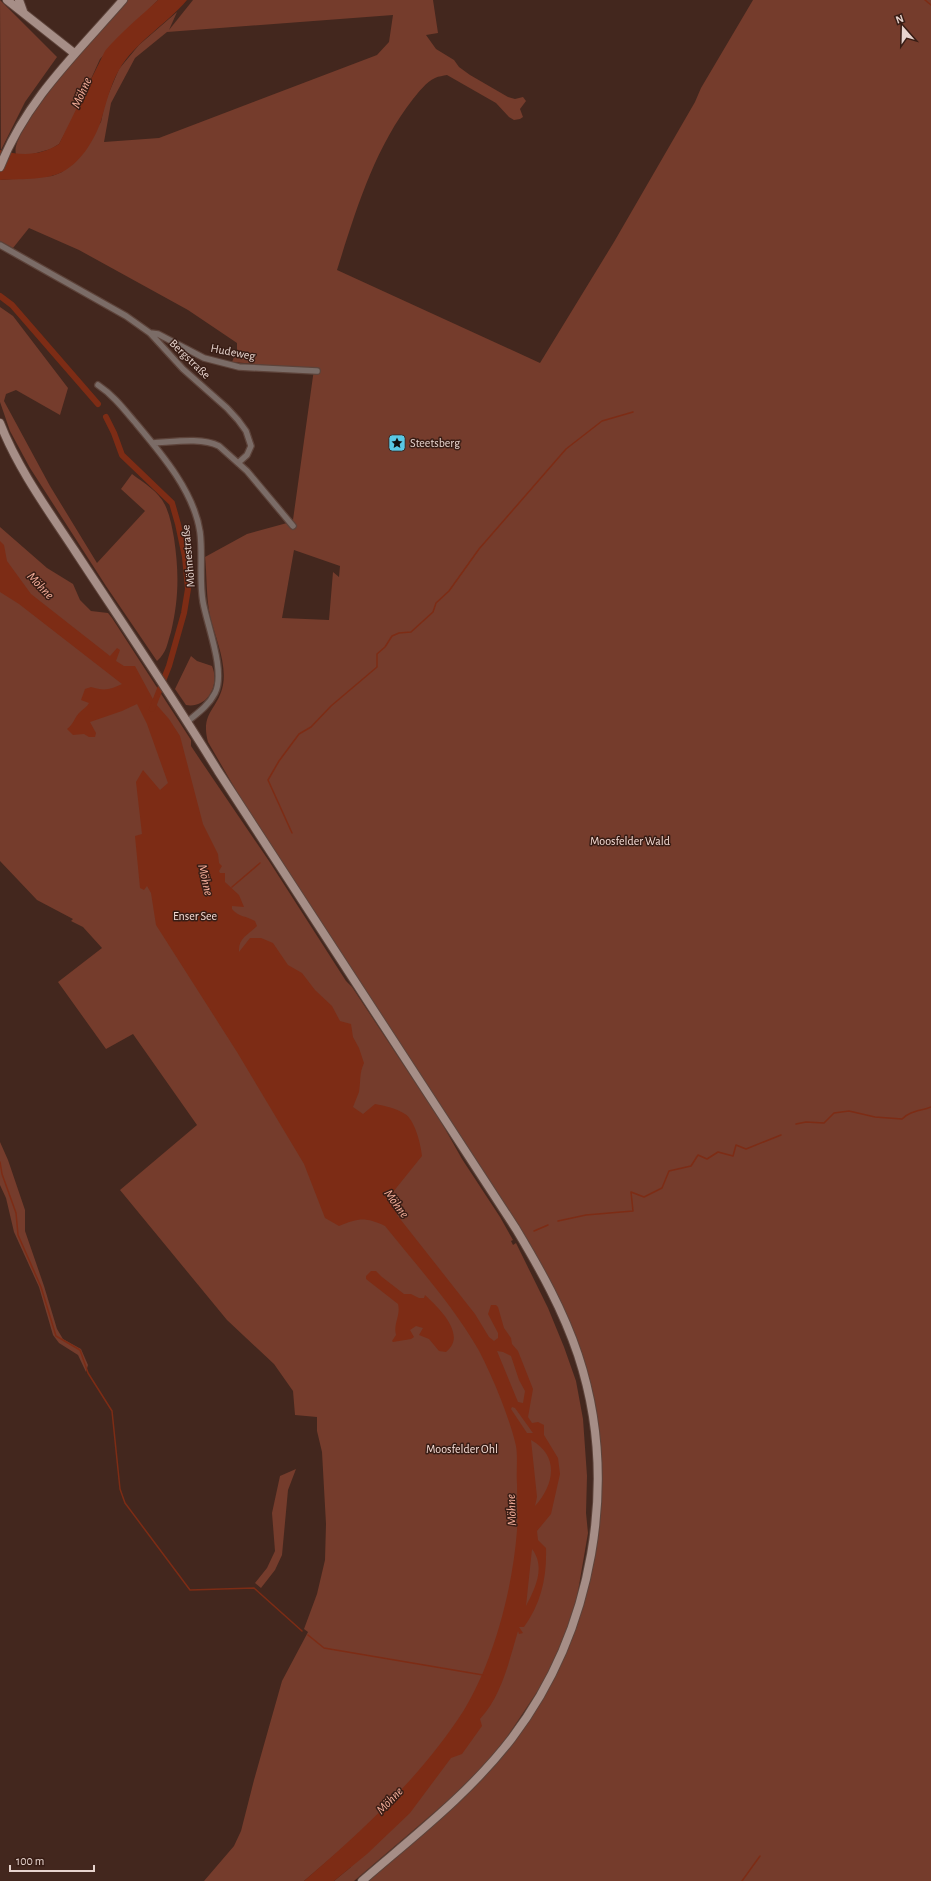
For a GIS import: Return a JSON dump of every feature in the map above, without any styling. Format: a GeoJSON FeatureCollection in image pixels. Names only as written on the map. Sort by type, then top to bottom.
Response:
{"type":"FeatureCollection","features":[{"type":"Feature","properties":{"kind":"main road"},"geometry":{"type":"LineString","coordinates":[[7,0],[23,11],[74,53]]}},
{"type":"Feature","properties":{"kind":"main road"},"geometry":{"type":"LineString","coordinates":[[15,0],[23,11]]}},
{"type":"Feature","properties":{"kind":"main road"},"geometry":{"type":"LineString","coordinates":[[19,0],[23,11]]}},
{"type":"Feature","properties":{"kind":"main road"},"geometry":{"type":"LineString","coordinates":[[0,167],[10,144],[32,105],[74,53],[123,0]]}},
{"type":"Feature","properties":{"kind":"main road"},"geometry":{"type":"LineString","coordinates":[[0,422],[12,449],[39,496],[188,721],[222,777],[531,1254],[559,1307],[570,1332],[586,1384],[596,1452],[598,1488],[596,1523],[589,1566],[579,1607],[567,1641],[552,1674],[533,1707],[512,1737],[478,1777],[428,1825],[362,1881]]}},
{"type":"Feature","properties":{"kind":"street","name":"Bergstraße"},"geometry":{"type":"LineString","coordinates":[[0,245],[121,313],[150,333],[183,370],[238,420],[246,431],[251,446],[247,455],[238,463]]}},
{"type":"Feature","properties":{"kind":"street","name":"Hudeweg"},"geometry":{"type":"LineString","coordinates":[[150,333],[158,334],[204,358],[239,367],[317,371]]}},
{"type":"Feature","properties":{"kind":"street","name":"Möhnestraße"},"geometry":{"type":"LineString","coordinates":[[98,384],[110,393],[153,443],[172,470],[192,505],[200,531],[202,598],[218,669],[219,682],[215,694],[208,704],[188,721]]}},
{"type":"Feature","properties":{"kind":"street"},"geometry":{"type":"LineString","coordinates":[[153,443],[195,442],[214,444],[247,471],[294,526]]}},
{"type":"Feature","properties":{"kind":"green space"},"geometry":{"type":"Polygon","coordinates":[[[0,0],[57,57],[25,102],[1,150],[0,0]]]}},
{"type":"Feature","properties":{"kind":"green space"},"geometry":{"type":"Polygon","coordinates":[[[127,0],[158,0],[100,59],[72,121],[59,144],[51,149],[29,155],[16,154],[18,141],[27,123],[61,76],[127,0]]]}},
{"type":"Feature","properties":{"kind":"green space","name":"Moosfelder Wald"},"geometry":{"type":"Polygon","coordinates":[[[193,0],[433,0],[438,33],[426,35],[436,49],[454,60],[459,67],[470,75],[508,97],[515,99],[523,97],[526,101],[520,109],[523,117],[514,120],[509,117],[496,103],[447,75],[436,77],[429,82],[413,99],[387,138],[359,203],[337,270],[540,363],[614,242],[695,102],[701,88],[753,0],[931,0],[931,1881],[362,1881],[496,1758],[552,1674],[589,1567],[597,1452],[578,1356],[531,1254],[280,866],[208,742],[206,724],[208,717],[221,693],[224,677],[220,650],[210,616],[205,557],[247,534],[287,523],[292,527],[314,369],[232,362],[237,350],[237,343],[188,310],[79,250],[29,228],[13,248],[0,241],[0,180],[52,176],[62,172],[101,122],[105,102],[119,69],[139,45],[177,12],[169,30],[193,0]],[[393,15],[167,32],[135,58],[111,103],[104,142],[159,138],[377,55],[389,42],[393,15]],[[294,550],[282,618],[329,620],[333,572],[339,577],[340,566],[294,550]]]}},
{"type":"Feature","properties":{"kind":"green space"},"geometry":{"type":"Polygon","coordinates":[[[0,307],[13,316],[68,388],[60,415],[16,390],[6,394],[4,401],[50,486],[97,563],[145,511],[121,489],[132,474],[159,496],[167,509],[172,525],[176,550],[177,596],[171,632],[165,651],[157,661],[106,586],[30,468],[10,431],[0,402],[0,307]]]}},
{"type":"Feature","properties":{"kind":"green space","name":"Moosfelder Ohl"},"geometry":{"type":"Polygon","coordinates":[[[0,527],[47,568],[73,584],[80,600],[91,611],[108,613],[112,618],[191,740],[191,746],[269,861],[346,981],[352,987],[440,1120],[462,1159],[500,1217],[513,1240],[511,1241],[513,1245],[516,1243],[548,1308],[576,1381],[583,1419],[587,1476],[586,1513],[588,1533],[577,1597],[569,1626],[547,1677],[505,1740],[476,1775],[354,1881],[334,1881],[351,1867],[338,1852],[304,1881],[204,1881],[234,1846],[241,1831],[282,1681],[308,1632],[304,1629],[317,1594],[325,1560],[326,1524],[322,1452],[317,1431],[317,1417],[295,1415],[293,1391],[274,1364],[227,1320],[120,1190],[197,1125],[133,1034],[106,1049],[58,982],[102,948],[83,927],[71,921],[73,919],[37,900],[0,861],[0,527]]]}},
{"type":"Feature","properties":{"kind":"green space"},"geometry":{"type":"Polygon","coordinates":[[[191,656],[197,661],[212,666],[214,680],[213,687],[206,699],[194,705],[186,705],[175,689],[191,656]]]}},
{"type":"Feature","properties":{"kind":"green space"},"geometry":{"type":"Polygon","coordinates":[[[0,1142],[8,1160],[25,1210],[25,1231],[57,1329],[63,1339],[81,1349],[88,1365],[86,1372],[78,1355],[59,1343],[53,1335],[39,1287],[14,1232],[6,1198],[0,1185],[0,1142]]]}},
{"type":"Feature","properties":{"kind":"green space"},"geometry":{"type":"Polygon","coordinates":[[[296,1469],[288,1490],[282,1555],[275,1570],[261,1588],[255,1583],[267,1568],[275,1551],[272,1513],[280,1476],[296,1469]]]}},
{"type":"Feature","properties":{"kind":"water"},"geometry":{"type":"Polygon","coordinates":[[[158,0],[187,0],[125,60],[113,82],[98,129],[80,158],[67,169],[47,177],[0,180],[0,150],[30,154],[45,151],[59,144],[105,51],[124,31],[158,0]]]}},
{"type":"Feature","properties":{"kind":"water","name":"Enser See"},"geometry":{"type":"Polygon","coordinates":[[[0,541],[4,545],[7,561],[31,594],[110,656],[117,648],[120,650],[116,661],[124,666],[135,666],[155,703],[169,719],[180,736],[203,824],[218,854],[219,863],[222,866],[219,871],[220,873],[225,873],[225,882],[239,895],[244,907],[232,906],[232,909],[237,914],[255,921],[257,926],[242,940],[239,947],[239,952],[250,938],[261,938],[273,943],[288,965],[302,973],[315,990],[332,1006],[340,1021],[351,1024],[353,1037],[359,1048],[364,1063],[362,1067],[359,1092],[353,1107],[363,1114],[375,1104],[402,1112],[409,1117],[417,1133],[422,1156],[393,1192],[397,1215],[475,1314],[489,1337],[494,1341],[498,1338],[498,1333],[488,1314],[491,1305],[496,1305],[498,1307],[504,1328],[511,1338],[512,1344],[518,1351],[533,1389],[528,1417],[532,1423],[538,1422],[544,1425],[544,1435],[558,1458],[560,1474],[551,1514],[537,1531],[538,1540],[546,1548],[542,1590],[530,1618],[524,1627],[519,1627],[523,1633],[519,1634],[518,1631],[508,1666],[499,1689],[488,1710],[480,1719],[482,1726],[462,1754],[451,1758],[410,1813],[367,1854],[334,1881],[304,1881],[369,1822],[410,1780],[447,1734],[475,1691],[493,1647],[500,1623],[515,1552],[517,1530],[516,1446],[505,1409],[489,1370],[468,1332],[434,1286],[385,1226],[372,1221],[357,1220],[339,1226],[325,1218],[304,1164],[237,1052],[156,925],[151,893],[147,886],[144,890],[140,888],[135,836],[142,834],[136,782],[143,770],[160,790],[168,783],[147,724],[137,704],[90,722],[96,733],[95,737],[89,737],[84,734],[73,735],[67,729],[77,715],[89,703],[81,700],[85,689],[91,687],[107,689],[114,688],[122,684],[19,604],[0,592],[0,541]],[[497,1351],[518,1402],[523,1403],[525,1391],[519,1380],[511,1356],[497,1351]],[[512,1407],[511,1409],[527,1433],[533,1433],[515,1408],[512,1407]],[[531,1440],[537,1497],[535,1506],[546,1489],[550,1480],[551,1471],[547,1454],[531,1440]],[[532,1549],[526,1606],[536,1585],[539,1570],[536,1556],[532,1549]]]}},
{"type":"Feature","properties":{"kind":"water"},"geometry":{"type":"Polygon","coordinates":[[[371,1271],[376,1271],[404,1294],[411,1294],[419,1298],[424,1298],[425,1295],[437,1307],[449,1322],[454,1338],[452,1345],[446,1352],[439,1351],[429,1339],[419,1335],[423,1328],[416,1326],[410,1330],[414,1337],[411,1339],[392,1341],[396,1335],[395,1327],[399,1312],[398,1304],[366,1279],[366,1276],[371,1271]]]}},
{"type":"Feature","properties":{"kind":"waterway"},"geometry":{"type":"LineString","coordinates":[[925,0],[931,5]]}},
{"type":"Feature","properties":{"kind":"waterway"},"geometry":{"type":"LineString","coordinates":[[0,296],[12,305],[98,404]]}},
{"type":"Feature","properties":{"kind":"waterway"},"geometry":{"type":"LineString","coordinates":[[292,833],[268,780],[279,761],[299,734],[311,727],[331,706],[377,667],[377,654],[385,647],[392,636],[399,633],[411,632],[433,612],[436,603],[449,591],[479,549],[566,449],[602,421],[633,412]]}},
{"type":"Feature","properties":{"kind":"waterway"},"geometry":{"type":"LineString","coordinates":[[106,417],[122,455],[172,503],[185,557],[188,589],[184,613],[169,666],[152,709]]}},
{"type":"Feature","properties":{"kind":"waterway"},"geometry":{"type":"LineString","coordinates":[[232,887],[260,863]]}},
{"type":"Feature","properties":{"kind":"waterway"},"geometry":{"type":"LineString","coordinates":[[796,1124],[806,1122],[824,1123],[834,1113],[849,1111],[875,1117],[902,1119],[912,1113],[931,1107]]}},
{"type":"Feature","properties":{"kind":"waterway"},"geometry":{"type":"LineString","coordinates":[[558,1221],[586,1215],[633,1211],[631,1192],[644,1197],[662,1188],[669,1171],[691,1166],[698,1155],[707,1159],[718,1152],[733,1156],[736,1145],[746,1149],[781,1135]]}},
{"type":"Feature","properties":{"kind":"waterway"},"geometry":{"type":"LineString","coordinates":[[0,1162],[2,1174],[16,1213],[18,1235],[41,1287],[56,1336],[80,1350],[88,1373],[112,1411],[120,1489],[125,1503],[190,1590],[254,1588],[302,1631]]}},
{"type":"Feature","properties":{"kind":"waterway"},"geometry":{"type":"LineString","coordinates":[[534,1231],[548,1225]]}},
{"type":"Feature","properties":{"kind":"waterway"},"geometry":{"type":"LineString","coordinates":[[308,1635],[324,1648],[483,1675]]}},
{"type":"Feature","properties":{"kind":"waterway"},"geometry":{"type":"LineString","coordinates":[[742,1881],[760,1856]]}},
{"type":"Feature","properties":{"kind":"place","name":"Steetsberg"},"geometry":{"type":"Point","coordinates":[397,443]}},
{"type":"Feature","properties":{"kind":"water label","name":"Möhne"},"geometry":{"type":"Point","coordinates":[82,93]}},
{"type":"Feature","properties":{"kind":"water label","name":"Möhne"},"geometry":{"type":"Point","coordinates":[40,586]}},
{"type":"Feature","properties":{"kind":"water label","name":"Möhne"},"geometry":{"type":"Point","coordinates":[205,880]}},
{"type":"Feature","properties":{"kind":"water label","name":"Möhne"},"geometry":{"type":"Point","coordinates":[396,1204]}},
{"type":"Feature","properties":{"kind":"water label","name":"Möhne"},"geometry":{"type":"Point","coordinates":[512,1510]}},
{"type":"Feature","properties":{"kind":"water label","name":"Möhne"},"geometry":{"type":"Point","coordinates":[390,1801]}}]}
